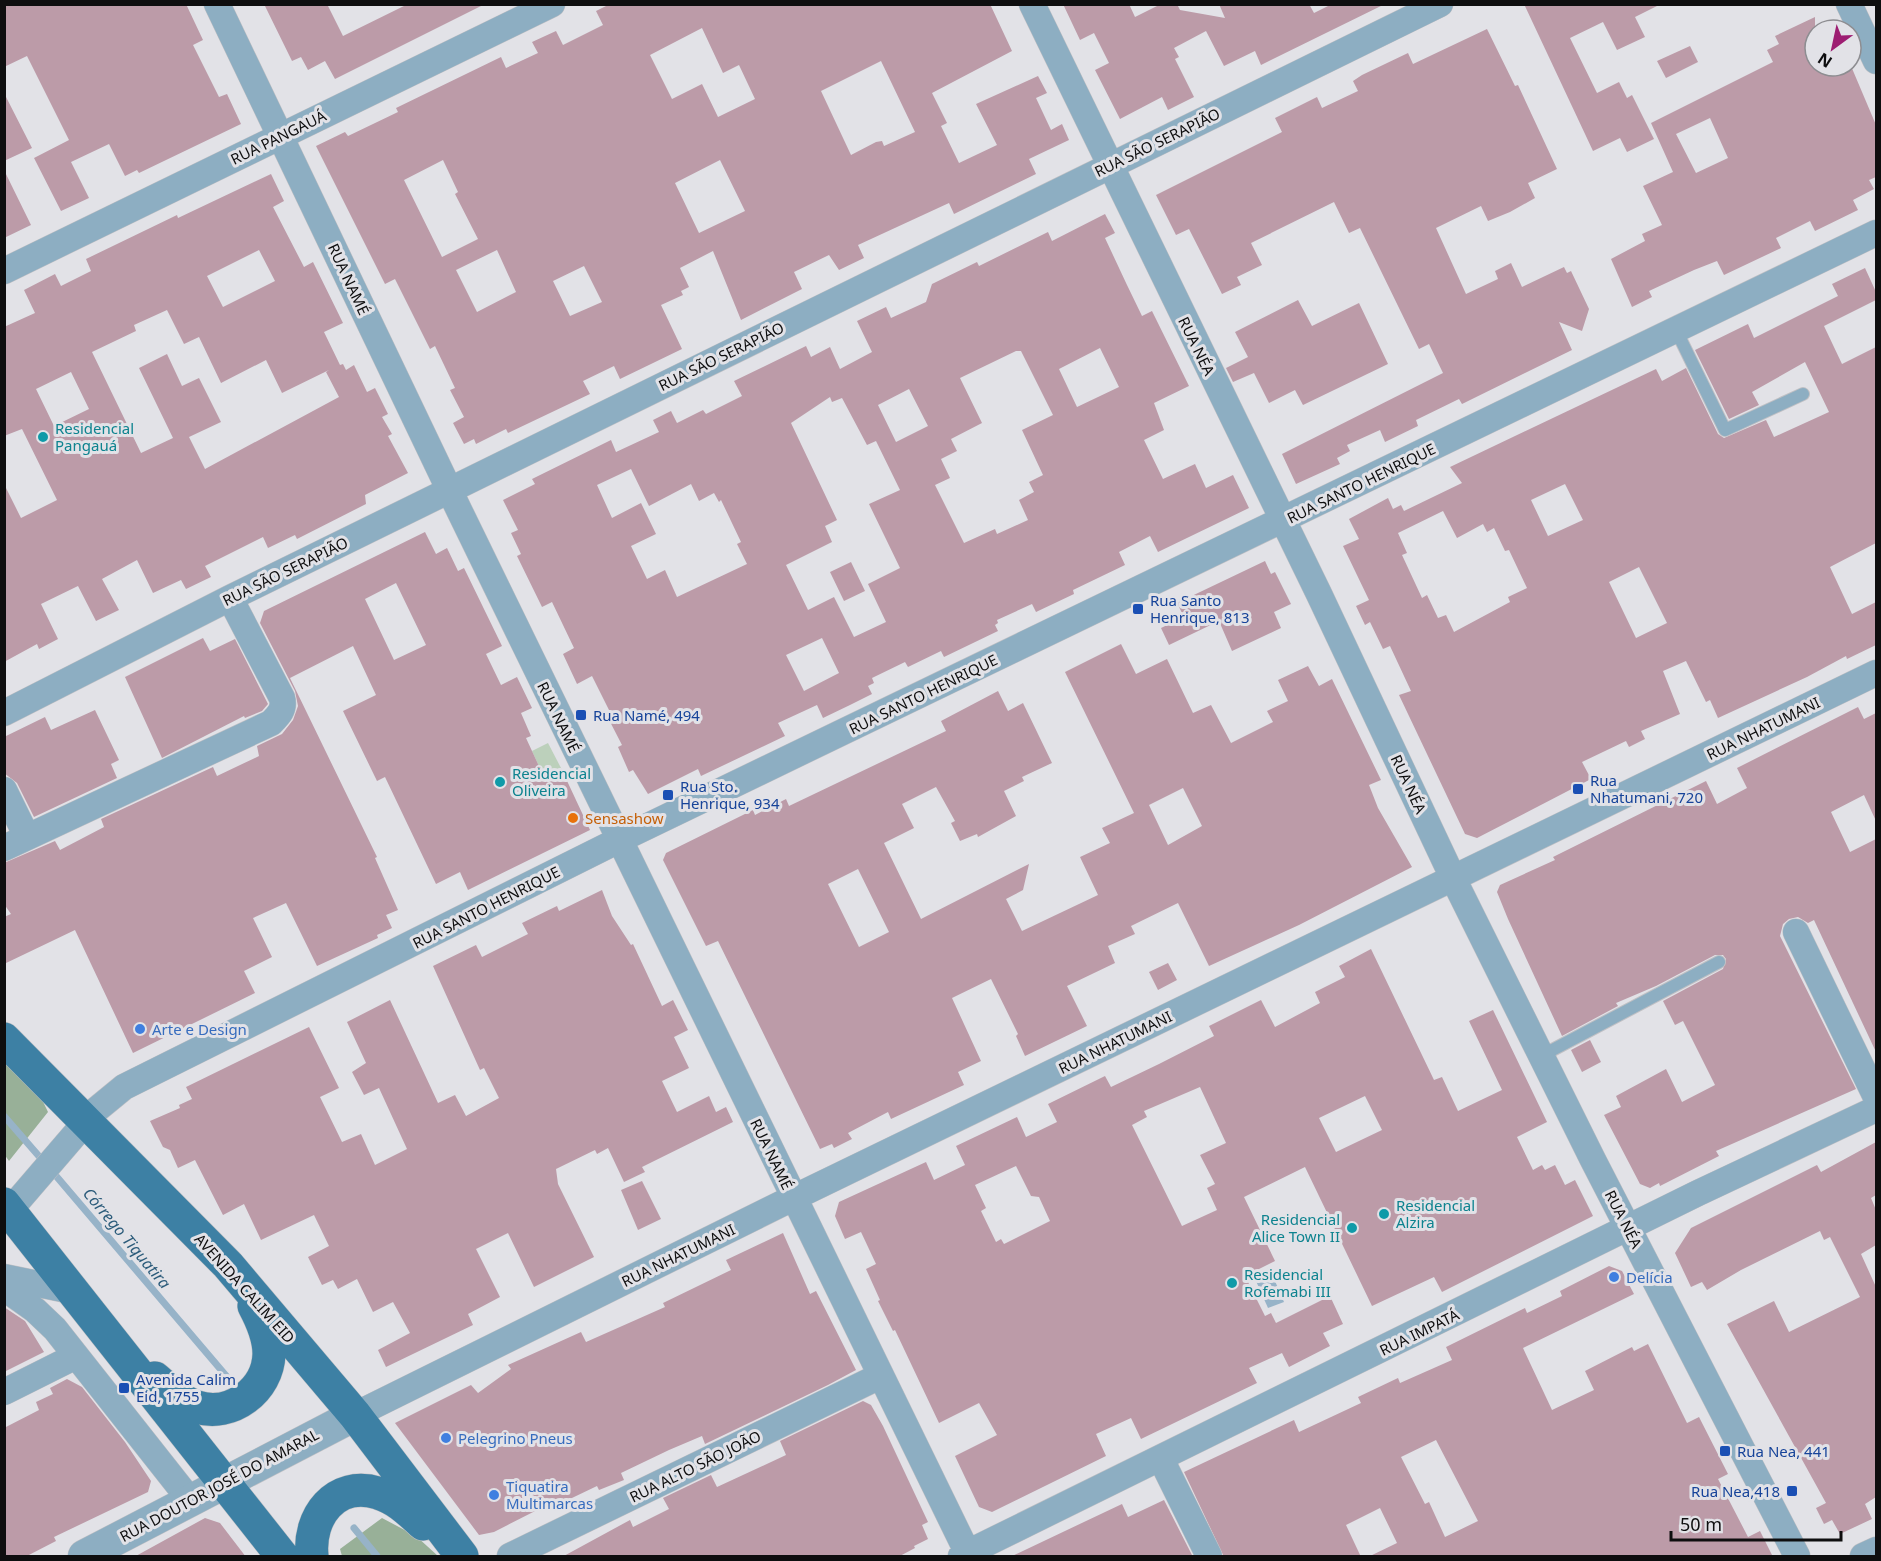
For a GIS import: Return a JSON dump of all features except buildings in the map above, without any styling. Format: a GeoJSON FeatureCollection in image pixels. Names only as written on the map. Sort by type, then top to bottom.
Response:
{"type":"FeatureCollection","features":[{"type":"Feature","properties":{"kind":"main road","name":"AVENIDA CALIM EID"},"geometry":{"type":"LineString","coordinates":[[4,1039],[77,1130],[228,1265],[355,1415],[462,1557]]}},
{"type":"Feature","properties":{"kind":"main road"},"geometry":{"type":"LineString","coordinates":[[6,1211],[282,1557]]}},
{"type":"Feature","properties":{"kind":"main road"},"geometry":{"type":"LineString","coordinates":[[108,1337],[174,1394],[189,1403],[205,1409],[221,1409],[245,1399],[258,1387],[266,1372],[268,1346],[259,1316],[228,1265]]}},
{"type":"Feature","properties":{"kind":"main road"},"geometry":{"type":"LineString","coordinates":[[312,1557],[312,1538],[319,1513],[338,1496],[362,1490],[378,1493],[407,1509],[457,1557]]}},
{"type":"Feature","properties":{"kind":"street","name":"RUA NAMÉ"},"geometry":{"type":"LineString","coordinates":[[217,4],[966,1556]]}},
{"type":"Feature","properties":{"kind":"street","name":"RUA PANGAUÁ"},"geometry":{"type":"LineString","coordinates":[[4,271],[552,4]]}},
{"type":"Feature","properties":{"kind":"street","name":"RUA NÉA"},"geometry":{"type":"LineString","coordinates":[[1032,4],[1283,520],[1453,878],[1628,1228],[1797,1557]]}},
{"type":"Feature","properties":{"kind":"street","name":"RUA SÃO SERAPIÃO"},"geometry":{"type":"LineString","coordinates":[[4,712],[230,598],[1440,4]]}},
{"type":"Feature","properties":{"kind":"street"},"geometry":{"type":"LineString","coordinates":[[1849,4],[1870,29],[1876,61]]}},
{"type":"Feature","properties":{"kind":"street","name":"RUA SANTO HENRIQUE"},"geometry":{"type":"LineString","coordinates":[[6,1211],[34,1182],[77,1130],[124,1087],[619,840],[1876,233]]}},
{"type":"Feature","properties":{"kind":"street"},"geometry":{"type":"LineString","coordinates":[[4,790],[16,842],[271,723],[280,715],[284,705],[282,698],[230,598]]}},
{"type":"Feature","properties":{"kind":"street","name":"RUA NHATUMANI"},"geometry":{"type":"LineString","coordinates":[[355,1415],[793,1198],[1876,673]]}},
{"type":"Feature","properties":{"kind":"street"},"geometry":{"type":"LineString","coordinates":[[1796,932],[1876,1097]]}},
{"type":"Feature","properties":{"kind":"street","name":"RUA IMPATÁ"},"geometry":{"type":"LineString","coordinates":[[966,1556],[1628,1228],[1876,1109]]}},
{"type":"Feature","properties":{"kind":"street"},"geometry":{"type":"LineString","coordinates":[[8,1285],[72,1291]]}},
{"type":"Feature","properties":{"kind":"street"},"geometry":{"type":"LineString","coordinates":[[8,1285],[35,1310],[76,1356],[190,1500]]}},
{"type":"Feature","properties":{"kind":"street"},"geometry":{"type":"LineString","coordinates":[[4,1392],[76,1356]]}},
{"type":"Feature","properties":{"kind":"street","name":"RUA ALTO SÃO JOÃO"},"geometry":{"type":"LineString","coordinates":[[510,1557],[880,1376]]}},
{"type":"Feature","properties":{"kind":"street","name":"RUA DOUTOR JOSÉ DO AMARAL"},"geometry":{"type":"LineString","coordinates":[[84,1557],[355,1415]]}},
{"type":"Feature","properties":{"kind":"street"},"geometry":{"type":"LineString","coordinates":[[1161,1459],[1209,1557]]}},
{"type":"Feature","properties":{"kind":"street"},"geometry":{"type":"LineString","coordinates":[[1863,1557],[1876,1550]]}},
{"type":"Feature","properties":{"kind":"lane"},"geometry":{"type":"LineString","coordinates":[[1676,330],[1725,430],[1803,393]]}},
{"type":"Feature","properties":{"kind":"lane"},"geometry":{"type":"LineString","coordinates":[[1541,1056],[1719,962]]}},
{"type":"Feature","properties":{"kind":"green space"},"geometry":{"type":"Polygon","coordinates":[[[548,743],[561,768],[544,777],[532,751],[548,743]]]}},
{"type":"Feature","properties":{"kind":"green space"},"geometry":{"type":"Polygon","coordinates":[[[4,1048],[30,1075],[48,1112],[9,1161],[4,1154],[4,1048]]]}},
{"type":"Feature","properties":{"kind":"green space"},"geometry":{"type":"Polygon","coordinates":[[[382,1518],[416,1536],[438,1556],[342,1556],[340,1549],[382,1518]]]}},
{"type":"Feature","properties":{"kind":"water"},"geometry":{"type":"Polygon","coordinates":[[[1272,1274],[1284,1302],[1268,1308],[1256,1281],[1272,1274]]]}},
{"type":"Feature","properties":{"kind":"waterway","name":"Córrego Tiquatira"},"geometry":{"type":"LineString","coordinates":[[4,1116],[44,1162]]}},
{"type":"Feature","properties":{"kind":"waterway","name":"Córrego Tiquatira"},"geometry":{"type":"LineString","coordinates":[[51,1170],[228,1378]]}},
{"type":"Feature","properties":{"kind":"waterway","name":"Córrego Tiquatira"},"geometry":{"type":"LineString","coordinates":[[354,1528],[377,1556]]}},
{"type":"Feature","properties":{"kind":"place","name":"Residencial Pangauá"},"geometry":{"type":"Point","coordinates":[43,437]}},
{"type":"Feature","properties":{"kind":"place","name":"Rua Santo Henrique, 813"},"geometry":{"type":"Point","coordinates":[1138,609]}},
{"type":"Feature","properties":{"kind":"place","name":"Rua Namé, 494"},"geometry":{"type":"Point","coordinates":[581,715]}},
{"type":"Feature","properties":{"kind":"place","name":"Residencial Oliveira"},"geometry":{"type":"Point","coordinates":[500,782]}},
{"type":"Feature","properties":{"kind":"place","name":"Rua Nhatumani, 720"},"geometry":{"type":"Point","coordinates":[1578,789]}},
{"type":"Feature","properties":{"kind":"place","name":"Rua Sto. Henrique, 934"},"geometry":{"type":"Point","coordinates":[668,795]}},
{"type":"Feature","properties":{"kind":"place","name":"Sensashow"},"geometry":{"type":"Point","coordinates":[573,818]}},
{"type":"Feature","properties":{"kind":"place","name":"Arte e Design"},"geometry":{"type":"Point","coordinates":[140,1029]}},
{"type":"Feature","properties":{"kind":"place","name":"Residencial Alzira"},"geometry":{"type":"Point","coordinates":[1384,1214]}},
{"type":"Feature","properties":{"kind":"place","name":"Residencial Alice Town II"},"geometry":{"type":"Point","coordinates":[1352,1228]}},
{"type":"Feature","properties":{"kind":"place","name":"Delícia"},"geometry":{"type":"Point","coordinates":[1614,1277]}},
{"type":"Feature","properties":{"kind":"place","name":"Residencial Rofemabi III"},"geometry":{"type":"Point","coordinates":[1232,1283]}},
{"type":"Feature","properties":{"kind":"place","name":"Avenida Calim Eid, 1755"},"geometry":{"type":"Point","coordinates":[124,1388]}},
{"type":"Feature","properties":{"kind":"place","name":"Pelegrino Pneus"},"geometry":{"type":"Point","coordinates":[446,1438]}},
{"type":"Feature","properties":{"kind":"place","name":"Rua Nea, 441"},"geometry":{"type":"Point","coordinates":[1725,1451]}},
{"type":"Feature","properties":{"kind":"place","name":"Rua Nea,418"},"geometry":{"type":"Point","coordinates":[1792,1491]}},
{"type":"Feature","properties":{"kind":"place","name":"Tiquatira Multimarcas"},"geometry":{"type":"Point","coordinates":[494,1495]}}]}
